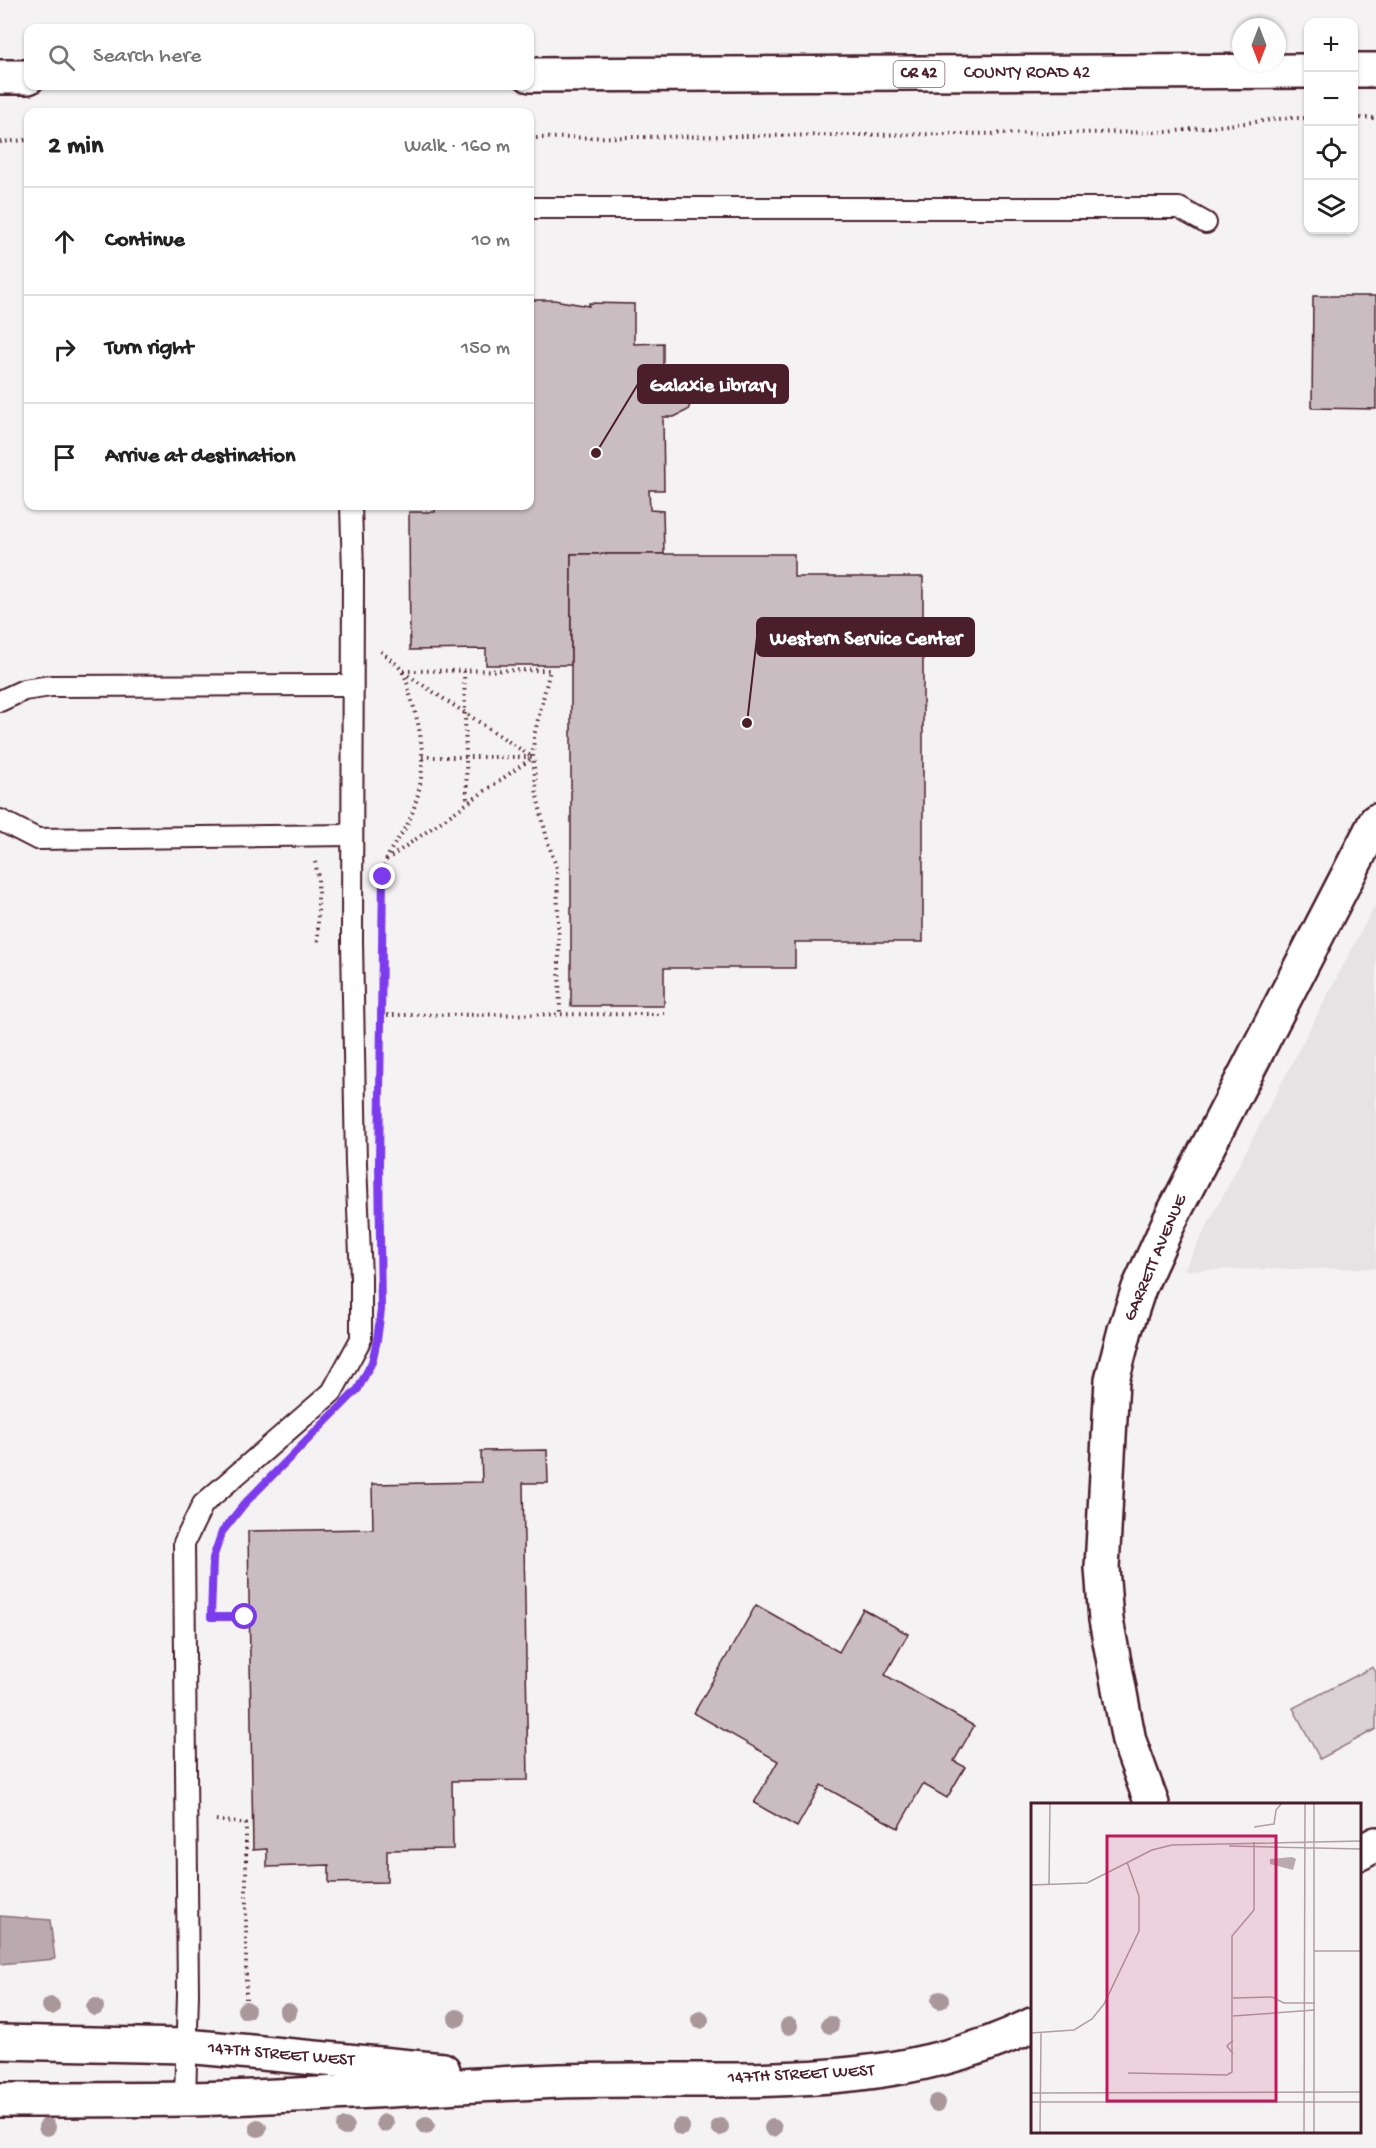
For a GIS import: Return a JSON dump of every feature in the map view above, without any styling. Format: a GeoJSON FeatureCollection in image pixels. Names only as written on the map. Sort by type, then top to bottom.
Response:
{"type":"FeatureCollection","features":[{"type":"Feature","properties":{"kind":"main road"},"geometry":{"type":"LineString","coordinates":[[1358,70],[1376,70]]}},
{"type":"Feature","properties":{"kind":"main road","name":"COUNTY ROAD 42"},"geometry":{"type":"LineString","coordinates":[[534,75],[1304,71]]}},
{"type":"Feature","properties":{"kind":"main road"},"geometry":{"type":"LineString","coordinates":[[0,77],[24,77]]}},
{"type":"Feature","properties":{"kind":"main road","name":"GARRETT AVENUE"},"geometry":{"type":"LineString","coordinates":[[1152,1803],[1129,1741],[1106,1620],[1102,1568],[1112,1380],[1125,1330],[1160,1239],[1376,821]]}},
{"type":"Feature","properties":{"kind":"main road"},"geometry":{"type":"LineString","coordinates":[[1361,1852],[1376,1844]]}},
{"type":"Feature","properties":{"kind":"main road","name":"147TH STREET WEST"},"geometry":{"type":"LineString","coordinates":[[0,2100],[185,2099],[562,2081],[844,2076],[911,2067],[947,2058],[1006,2038],[1031,2026]]}},
{"type":"Feature","properties":{"kind":"main road","name":"147TH STREET WEST"},"geometry":{"type":"LineString","coordinates":[[0,2042],[186,2046],[562,2081]]}},
{"type":"Feature","properties":{"kind":"lane"},"geometry":{"type":"LineString","coordinates":[[534,208],[1179,208],[1206,223]]}},
{"type":"Feature","properties":{"kind":"lane"},"geometry":{"type":"LineString","coordinates":[[185,2099],[188,1994],[184,1543],[203,1504],[332,1392],[361,1339],[352,954],[351,510]]}},
{"type":"Feature","properties":{"kind":"lane"},"geometry":{"type":"LineString","coordinates":[[0,701],[24,690],[51,686],[352,685]]}},
{"type":"Feature","properties":{"kind":"lane"},"geometry":{"type":"LineString","coordinates":[[0,820],[37,839],[352,835]]}},
{"type":"Feature","properties":{"kind":"path"},"geometry":{"type":"LineString","coordinates":[[534,138],[1168,132],[1304,118]]}},
{"type":"Feature","properties":{"kind":"path"},"geometry":{"type":"LineString","coordinates":[[1358,118],[1376,118]]}},
{"type":"Feature","properties":{"kind":"path"},"geometry":{"type":"LineString","coordinates":[[0,142],[24,140]]}},
{"type":"Feature","properties":{"kind":"path"},"geometry":{"type":"LineString","coordinates":[[381,641],[381,652],[403,671],[533,757]]}},
{"type":"Feature","properties":{"kind":"path"},"geometry":{"type":"LineString","coordinates":[[403,671],[550,670],[534,736],[533,757],[537,796],[548,843],[557,868],[560,1013]]}},
{"type":"Feature","properties":{"kind":"path"},"geometry":{"type":"LineString","coordinates":[[383,877],[384,861],[411,817],[422,774],[422,739],[403,671]]}},
{"type":"Feature","properties":{"kind":"path"},"geometry":{"type":"LineString","coordinates":[[464,671],[467,802]]}},
{"type":"Feature","properties":{"kind":"path"},"geometry":{"type":"LineString","coordinates":[[422,757],[533,757]]}},
{"type":"Feature","properties":{"kind":"path"},"geometry":{"type":"LineString","coordinates":[[384,861],[533,757]]}},
{"type":"Feature","properties":{"kind":"path"},"geometry":{"type":"LineString","coordinates":[[380,1026],[381,1003]]}},
{"type":"Feature","properties":{"kind":"path"},"geometry":{"type":"LineString","coordinates":[[380,1015],[664,1014]]}},
{"type":"Feature","properties":{"kind":"path"},"geometry":{"type":"LineString","coordinates":[[212,1628],[211,1617],[245,1617]]}},
{"type":"Feature","properties":{"kind":"path"},"geometry":{"type":"LineString","coordinates":[[216,1810],[216,1821],[246,1824],[246,1999]]}},
{"type":"Feature","properties":{"kind":"shaded area"},"geometry":{"type":"Polygon","coordinates":[[[1376,904],[1376,1268],[1184,1270],[1348,956],[1376,904]]]}},
{"type":"Feature","properties":{"kind":"shaded area"},"geometry":{"type":"Polygon","coordinates":[[[1373,1667],[1376,1673],[1376,1729],[1320,1759],[1293,1708],[1373,1667]]]}},
{"type":"Feature","properties":{"kind":"shaded area"},"geometry":{"type":"Polygon","coordinates":[[[0,1916],[50,1920],[55,1959],[0,1964],[0,1916]]]}},
{"type":"Feature","properties":{"kind":"building"},"geometry":{"type":"Polygon","coordinates":[[[1313,296],[1376,296],[1376,409],[1312,408],[1313,296]]]}},
{"type":"Feature","properties":{"kind":"building"},"geometry":{"type":"Polygon","coordinates":[[[534,300],[554,300],[589,306],[589,303],[634,304],[634,344],[663,343],[663,378],[676,378],[690,386],[691,402],[688,410],[674,417],[663,417],[664,490],[649,490],[650,510],[663,511],[664,554],[571,554],[571,665],[486,665],[486,649],[410,650],[409,512],[435,512],[435,510],[534,510],[534,300]]]}},
{"type":"Feature","properties":{"kind":"building"},"geometry":{"type":"Polygon","coordinates":[[[571,554],[794,554],[794,577],[923,577],[923,942],[795,942],[795,968],[664,968],[664,1006],[571,1006],[571,554]]]}},
{"type":"Feature","properties":{"kind":"building"},"geometry":{"type":"Polygon","coordinates":[[[547,1450],[548,1483],[523,1483],[528,1780],[452,1781],[453,1849],[387,1850],[387,1882],[329,1883],[329,1865],[267,1867],[267,1849],[253,1850],[248,1531],[373,1529],[372,1484],[482,1482],[481,1451],[547,1450]]]}},
{"type":"Feature","properties":{"kind":"building"},"geometry":{"type":"Polygon","coordinates":[[[756,1605],[839,1652],[863,1609],[908,1634],[885,1675],[974,1726],[954,1761],[965,1767],[947,1798],[923,1784],[898,1828],[821,1785],[797,1827],[754,1803],[778,1761],[694,1713],[756,1605]]]}},
{"type":"Feature","properties":{"kind":"place","name":"Galaxie Library"},"geometry":{"type":"Point","coordinates":[596,453]}},
{"type":"Feature","properties":{"kind":"place","name":"Western Service Center"},"geometry":{"type":"Point","coordinates":[747,723]}},
{"type":"Feature","properties":{"kind":"route"},"geometry":{"type":"LineString","coordinates":[[245,1617],[211,1617],[213,1558],[222,1532],[245,1503],[358,1389],[372,1362],[377,1340],[381,1310],[379,1163],[383,877]]}}]}
